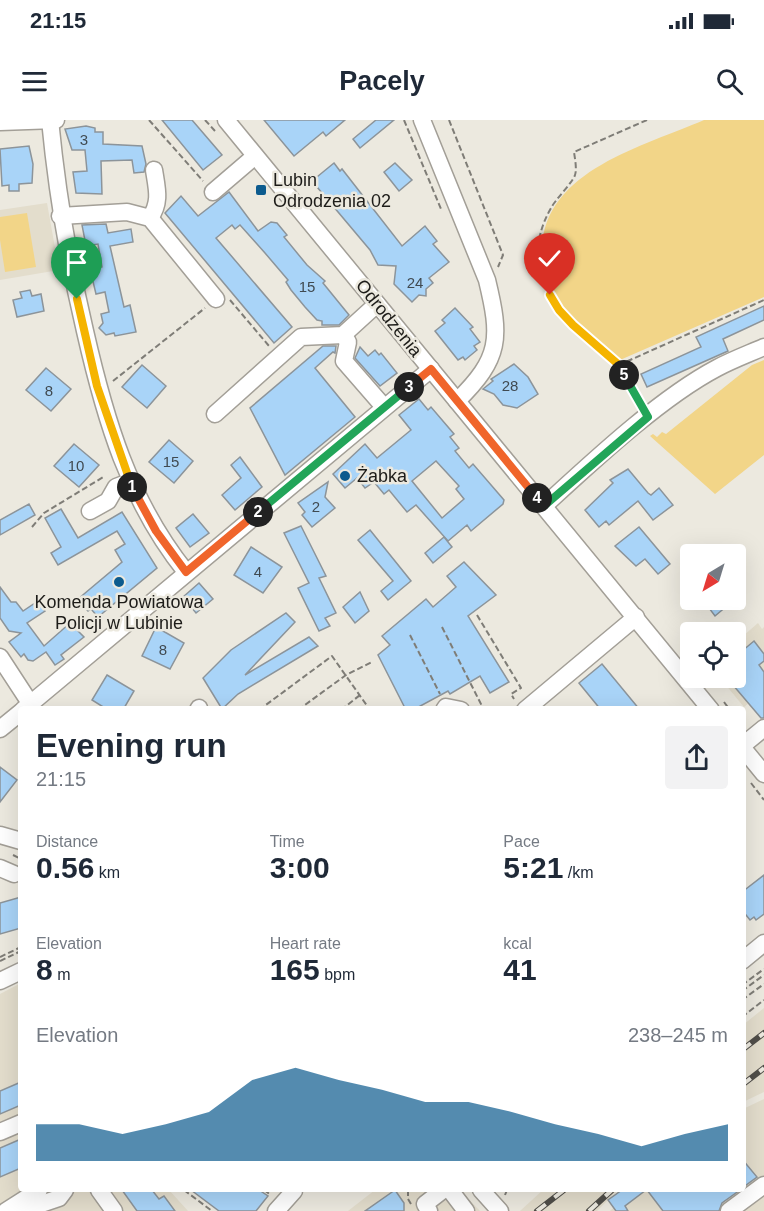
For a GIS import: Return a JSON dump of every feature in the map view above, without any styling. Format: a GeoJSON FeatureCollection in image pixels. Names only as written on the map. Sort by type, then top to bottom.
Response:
{"type":"FeatureCollection","features":[{"type":"Feature","properties":{"kind":"street"},"geometry":{"type":"LineString","coordinates":[[50,120],[60,216],[97,386],[129,482],[156,531],[186,572]]}},
{"type":"Feature","properties":{"kind":"street"},"geometry":{"type":"LineString","coordinates":[[0,122],[56,120]]}},
{"type":"Feature","properties":{"kind":"street","name":"Odrodzenia"},"geometry":{"type":"LineString","coordinates":[[226,120],[708,706]]}},
{"type":"Feature","properties":{"kind":"street"},"geometry":{"type":"LineString","coordinates":[[422,120],[487,280],[494,307],[496,331],[489,364],[480,378],[458,401]]}},
{"type":"Feature","properties":{"kind":"street"},"geometry":{"type":"LineString","coordinates":[[213,192],[255,156]]}},
{"type":"Feature","properties":{"kind":"street"},"geometry":{"type":"LineString","coordinates":[[150,218],[158,200],[154,170]]}},
{"type":"Feature","properties":{"kind":"street"},"geometry":{"type":"LineString","coordinates":[[60,216],[127,212],[150,218],[216,299]]}},
{"type":"Feature","properties":{"kind":"street"},"geometry":{"type":"LineString","coordinates":[[215,414],[301,337],[343,335],[377,304]]}},
{"type":"Feature","properties":{"kind":"street"},"geometry":{"type":"LineString","coordinates":[[343,335],[348,342],[344,362],[384,407]]}},
{"type":"Feature","properties":{"kind":"street"},"geometry":{"type":"LineString","coordinates":[[544,506],[648,417],[717,368],[764,347]]}},
{"type":"Feature","properties":{"kind":"street"},"geometry":{"type":"LineString","coordinates":[[27,706],[431,369]]}},
{"type":"Feature","properties":{"kind":"street"},"geometry":{"type":"LineString","coordinates":[[90,511],[108,501],[116,487],[129,482]]}},
{"type":"Feature","properties":{"kind":"street"},"geometry":{"type":"LineString","coordinates":[[520,706],[636,618]]}},
{"type":"Feature","properties":{"kind":"street"},"geometry":{"type":"LineString","coordinates":[[0,657],[24,706]]}},
{"type":"Feature","properties":{"kind":"street"},"geometry":{"type":"LineString","coordinates":[[0,729],[18,714]]}},
{"type":"Feature","properties":{"kind":"street"},"geometry":{"type":"LineString","coordinates":[[746,744],[764,728]]}},
{"type":"Feature","properties":{"kind":"street"},"geometry":{"type":"LineString","coordinates":[[746,753],[759,773]]}},
{"type":"Feature","properties":{"kind":"street"},"geometry":{"type":"LineString","coordinates":[[0,835],[18,840]]}},
{"type":"Feature","properties":{"kind":"street"},"geometry":{"type":"LineString","coordinates":[[746,958],[764,944]]}},
{"type":"Feature","properties":{"kind":"street"},"geometry":{"type":"LineString","coordinates":[[0,981],[18,972]]}},
{"type":"Feature","properties":{"kind":"street"},"geometry":{"type":"LineString","coordinates":[[0,1132],[18,1124]]}},
{"type":"Feature","properties":{"kind":"street"},"geometry":{"type":"LineString","coordinates":[[729,1211],[764,1185]]}},
{"type":"Feature","properties":{"kind":"street"},"geometry":{"type":"LineString","coordinates":[[6,1211],[36,1192]]}},
{"type":"Feature","properties":{"kind":"street"},"geometry":{"type":"LineString","coordinates":[[20,1211],[59,1198],[64,1192]]}},
{"type":"Feature","properties":{"kind":"street"},"geometry":{"type":"LineString","coordinates":[[100,1192],[114,1211]]}},
{"type":"Feature","properties":{"kind":"street"},"geometry":{"type":"LineString","coordinates":[[276,1211],[292,1192]]}},
{"type":"Feature","properties":{"kind":"street"},"geometry":{"type":"LineString","coordinates":[[429,1211],[424,1204],[440,1192]]}},
{"type":"Feature","properties":{"kind":"street"},"geometry":{"type":"LineString","coordinates":[[452,1192],[466,1211]]}},
{"type":"Feature","properties":{"kind":"street"},"geometry":{"type":"LineString","coordinates":[[483,1192],[500,1211]]}},
{"type":"Feature","properties":{"kind":"street"},"geometry":{"type":"LineString","coordinates":[[490,1192],[500,1211]]}},
{"type":"Feature","properties":{"kind":"path"},"geometry":{"type":"LineString","coordinates":[[149,120],[213,192]]}},
{"type":"Feature","properties":{"kind":"path"},"geometry":{"type":"LineString","coordinates":[[404,120],[443,215]]}},
{"type":"Feature","properties":{"kind":"path"},"geometry":{"type":"LineString","coordinates":[[449,120],[504,255],[498,266],[500,275]]}},
{"type":"Feature","properties":{"kind":"path"},"geometry":{"type":"LineString","coordinates":[[646,120],[574,152],[575,177],[549,210],[539,245],[543,277],[559,310],[619,365],[648,417]]}},
{"type":"Feature","properties":{"kind":"path"},"geometry":{"type":"LineString","coordinates":[[105,383],[114,381],[216,299]]}},
{"type":"Feature","properties":{"kind":"path"},"geometry":{"type":"LineString","coordinates":[[619,365],[764,300]]}},
{"type":"Feature","properties":{"kind":"path"},"geometry":{"type":"LineString","coordinates":[[32,527],[44,513],[105,476]]}},
{"type":"Feature","properties":{"kind":"path"},"geometry":{"type":"LineString","coordinates":[[477,615],[521,688],[511,694],[520,706]]}},
{"type":"Feature","properties":{"kind":"path"},"geometry":{"type":"LineString","coordinates":[[442,627],[482,706]]}},
{"type":"Feature","properties":{"kind":"path"},"geometry":{"type":"LineString","coordinates":[[410,635],[448,706]]}},
{"type":"Feature","properties":{"kind":"path"},"geometry":{"type":"LineString","coordinates":[[264,706],[332,656],[367,706]]}},
{"type":"Feature","properties":{"kind":"path"},"geometry":{"type":"LineString","coordinates":[[303,706],[346,675],[372,662]]}},
{"type":"Feature","properties":{"kind":"path"},"geometry":{"type":"LineString","coordinates":[[346,706],[360,695]]}},
{"type":"Feature","properties":{"kind":"path"},"geometry":{"type":"LineString","coordinates":[[759,773],[764,800]]}},
{"type":"Feature","properties":{"kind":"path"},"geometry":{"type":"LineString","coordinates":[[0,959],[18,950]]}},
{"type":"Feature","properties":{"kind":"path"},"geometry":{"type":"LineString","coordinates":[[746,982],[764,969]]}},
{"type":"Feature","properties":{"kind":"path"},"geometry":{"type":"LineString","coordinates":[[746,988],[764,975]]}},
{"type":"Feature","properties":{"kind":"path"},"geometry":{"type":"LineString","coordinates":[[746,997],[764,984]]}},
{"type":"Feature","properties":{"kind":"path"},"geometry":{"type":"LineString","coordinates":[[746,1014],[764,1000]]}},
{"type":"Feature","properties":{"kind":"path"},"geometry":{"type":"LineString","coordinates":[[187,1192],[212,1211]]}},
{"type":"Feature","properties":{"kind":"shaded area"},"geometry":{"type":"Polygon","coordinates":[[[704,120],[764,120],[764,297],[620,360],[575,323],[553,295],[542,257],[547,222],[560,199],[579,180],[602,165],[627,151],[704,120]]]}},
{"type":"Feature","properties":{"kind":"shaded area"},"geometry":{"type":"Polygon","coordinates":[[[47,203],[59,270],[0,280],[0,210],[47,203]]]}},
{"type":"Feature","properties":{"kind":"shaded area"},"geometry":{"type":"Polygon","coordinates":[[[27,213],[36,267],[5,272],[0,240],[0,217],[27,213]]]}},
{"type":"Feature","properties":{"kind":"shaded area"},"geometry":{"type":"Polygon","coordinates":[[[764,360],[764,455],[715,494],[650,436],[653,434],[657,437],[662,432],[666,434],[752,365],[764,360]]]}},
{"type":"Feature","properties":{"kind":"shaded area"},"geometry":{"type":"Polygon","coordinates":[[[758,623],[762,629],[764,627],[764,691],[743,706],[728,688],[746,688],[746,633],[758,623]]]}},
{"type":"Feature","properties":{"kind":"shaded area"},"geometry":{"type":"Polygon","coordinates":[[[18,985],[18,1192],[171,1192],[188,1211],[0,1211],[0,994],[18,985]]]}},
{"type":"Feature","properties":{"kind":"shaded area"},"geometry":{"type":"Polygon","coordinates":[[[764,1008],[764,1092],[746,1101],[746,1023],[764,1008]]]}},
{"type":"Feature","properties":{"kind":"shaded area"},"geometry":{"type":"Polygon","coordinates":[[[764,1099],[764,1211],[610,1211],[631,1192],[746,1192],[746,1108],[764,1099]]]}},
{"type":"Feature","properties":{"kind":"shaded area"},"geometry":{"type":"Polygon","coordinates":[[[372,1192],[462,1192],[480,1211],[348,1211],[372,1192]]]}},
{"type":"Feature","properties":{"kind":"shaded area"},"geometry":{"type":"Polygon","coordinates":[[[541,1192],[616,1192],[597,1211],[520,1211],[541,1192]]]}},
{"type":"Feature","properties":{"kind":"building"},"geometry":{"type":"Polygon","coordinates":[[[162,120],[192,120],[222,155],[203,170],[162,120]]]}},
{"type":"Feature","properties":{"kind":"building"},"geometry":{"type":"Polygon","coordinates":[[[264,120],[345,120],[326,136],[323,132],[294,156],[264,120]]]}},
{"type":"Feature","properties":{"kind":"building"},"geometry":{"type":"Polygon","coordinates":[[[376,120],[394,120],[360,148],[353,139],[376,120]]]}},
{"type":"Feature","properties":{"kind":"building"},"geometry":{"type":"Polygon","coordinates":[[[86,126],[95,128],[95,132],[103,132],[103,144],[142,146],[146,164],[144,172],[134,173],[132,160],[101,161],[102,194],[76,193],[73,172],[87,171],[85,150],[72,150],[65,129],[86,126]]]}},
{"type":"Feature","properties":{"kind":"building"},"geometry":{"type":"Polygon","coordinates":[[[29,146],[33,164],[32,183],[19,184],[19,191],[9,191],[9,185],[2,186],[0,149],[29,146]]]}},
{"type":"Feature","properties":{"kind":"building"},"geometry":{"type":"Polygon","coordinates":[[[334,163],[340,171],[342,169],[402,246],[425,226],[437,241],[433,244],[449,262],[429,278],[433,283],[426,289],[426,296],[419,295],[412,302],[394,284],[396,266],[378,265],[370,250],[312,181],[334,163]]]}},
{"type":"Feature","properties":{"kind":"building"},"geometry":{"type":"Polygon","coordinates":[[[395,163],[412,180],[399,191],[384,172],[395,163]]]}},
{"type":"Feature","properties":{"kind":"building"},"geometry":{"type":"Polygon","coordinates":[[[229,192],[258,231],[271,222],[277,223],[287,235],[284,237],[307,265],[325,281],[323,283],[349,315],[339,325],[322,325],[322,321],[317,320],[305,307],[291,290],[286,282],[288,280],[240,225],[235,229],[232,225],[216,238],[292,327],[274,343],[165,213],[181,196],[198,216],[229,192]]]}},
{"type":"Feature","properties":{"kind":"building"},"geometry":{"type":"Polygon","coordinates":[[[106,224],[108,233],[131,229],[133,242],[110,246],[124,307],[130,305],[136,332],[115,336],[114,333],[106,335],[99,328],[103,323],[101,314],[109,312],[105,292],[96,294],[90,269],[102,267],[98,244],[86,246],[82,225],[106,224]]]}},
{"type":"Feature","properties":{"kind":"building"},"geometry":{"type":"Polygon","coordinates":[[[30,290],[32,296],[41,294],[44,311],[17,317],[13,300],[22,298],[20,292],[30,290]]]}},
{"type":"Feature","properties":{"kind":"building"},"geometry":{"type":"Polygon","coordinates":[[[764,306],[764,320],[723,339],[728,351],[647,387],[641,374],[701,347],[696,337],[764,306]]]}},
{"type":"Feature","properties":{"kind":"building"},"geometry":{"type":"Polygon","coordinates":[[[455,308],[473,327],[470,329],[480,342],[474,346],[477,350],[465,360],[463,357],[458,360],[435,331],[445,323],[442,320],[455,308]]]}},
{"type":"Feature","properties":{"kind":"building"},"geometry":{"type":"Polygon","coordinates":[[[323,346],[336,346],[335,353],[333,352],[315,368],[355,417],[285,475],[250,408],[323,346]]]}},
{"type":"Feature","properties":{"kind":"building"},"geometry":{"type":"Polygon","coordinates":[[[360,347],[368,356],[375,350],[379,355],[381,353],[397,373],[380,386],[355,358],[360,347]]]}},
{"type":"Feature","properties":{"kind":"building"},"geometry":{"type":"Polygon","coordinates":[[[514,364],[528,377],[538,394],[517,408],[503,405],[494,394],[483,389],[493,381],[491,379],[514,364]]]}},
{"type":"Feature","properties":{"kind":"building"},"geometry":{"type":"Polygon","coordinates":[[[142,365],[166,386],[147,408],[122,387],[142,365]]]}},
{"type":"Feature","properties":{"kind":"building"},"geometry":{"type":"Polygon","coordinates":[[[46,368],[71,389],[51,411],[26,390],[46,368]]]}},
{"type":"Feature","properties":{"kind":"building"},"geometry":{"type":"Polygon","coordinates":[[[419,399],[428,410],[431,407],[454,434],[450,437],[459,448],[455,451],[469,468],[473,464],[504,500],[503,504],[471,531],[467,525],[448,541],[416,505],[407,512],[389,490],[384,494],[374,482],[365,488],[357,478],[345,488],[333,474],[365,444],[377,458],[411,430],[399,415],[419,399]],[[436,461],[412,481],[442,518],[464,499],[456,489],[459,486],[436,461]]]}},
{"type":"Feature","properties":{"kind":"building"},"geometry":{"type":"Polygon","coordinates":[[[169,440],[193,461],[174,483],[149,462],[169,440]]]}},
{"type":"Feature","properties":{"kind":"building"},"geometry":{"type":"Polygon","coordinates":[[[74,444],[99,465],[79,487],[54,466],[74,444]]]}},
{"type":"Feature","properties":{"kind":"building"},"geometry":{"type":"Polygon","coordinates":[[[240,457],[262,487],[235,510],[222,495],[241,478],[231,465],[240,457]]]}},
{"type":"Feature","properties":{"kind":"building"},"geometry":{"type":"Polygon","coordinates":[[[628,469],[648,493],[651,495],[659,488],[673,505],[653,520],[638,501],[609,525],[606,521],[599,527],[585,510],[613,483],[610,480],[628,469]]]}},
{"type":"Feature","properties":{"kind":"building"},"geometry":{"type":"Polygon","coordinates":[[[328,482],[325,497],[335,508],[312,527],[302,515],[305,512],[298,503],[328,482]]]}},
{"type":"Feature","properties":{"kind":"building"},"geometry":{"type":"Polygon","coordinates":[[[29,504],[35,515],[0,535],[0,520],[29,504]]]}},
{"type":"Feature","properties":{"kind":"building"},"geometry":{"type":"Polygon","coordinates":[[[61,509],[78,538],[122,512],[157,568],[98,617],[91,609],[88,611],[78,599],[122,562],[115,550],[125,544],[117,531],[58,565],[51,553],[61,547],[45,518],[61,509]]]}},
{"type":"Feature","properties":{"kind":"building"},"geometry":{"type":"Polygon","coordinates":[[[193,514],[209,533],[190,547],[176,528],[193,514]]]}},
{"type":"Feature","properties":{"kind":"building"},"geometry":{"type":"Polygon","coordinates":[[[301,526],[326,576],[319,578],[336,613],[325,618],[330,626],[319,631],[298,588],[309,583],[284,533],[301,526]]]}},
{"type":"Feature","properties":{"kind":"building"},"geometry":{"type":"Polygon","coordinates":[[[639,527],[670,564],[658,574],[645,559],[636,566],[615,546],[639,527]]]}},
{"type":"Feature","properties":{"kind":"building"},"geometry":{"type":"Polygon","coordinates":[[[370,530],[411,581],[388,600],[381,591],[393,581],[358,540],[370,530]]]}},
{"type":"Feature","properties":{"kind":"building"},"geometry":{"type":"Polygon","coordinates":[[[444,537],[452,547],[433,563],[425,553],[444,537]]]}},
{"type":"Feature","properties":{"kind":"building"},"geometry":{"type":"Polygon","coordinates":[[[251,547],[282,567],[263,593],[234,575],[251,547]]]}},
{"type":"Feature","properties":{"kind":"building"},"geometry":{"type":"Polygon","coordinates":[[[464,562],[496,595],[468,616],[509,682],[490,693],[480,676],[450,694],[448,691],[420,706],[404,706],[378,655],[390,645],[382,636],[426,599],[433,607],[456,587],[447,576],[464,562]]]}},
{"type":"Feature","properties":{"kind":"building"},"geometry":{"type":"Polygon","coordinates":[[[199,583],[213,599],[196,613],[183,597],[199,583]]]}},
{"type":"Feature","properties":{"kind":"building"},"geometry":{"type":"Polygon","coordinates":[[[0,587],[11,602],[16,602],[23,611],[38,601],[45,611],[27,623],[44,646],[70,623],[84,637],[61,655],[64,659],[55,665],[46,652],[33,661],[28,660],[24,654],[21,657],[9,642],[21,633],[9,631],[0,618],[0,587]]]}},
{"type":"Feature","properties":{"kind":"building"},"geometry":{"type":"Polygon","coordinates":[[[360,592],[369,611],[355,623],[343,607],[360,592]]]}},
{"type":"Feature","properties":{"kind":"building"},"geometry":{"type":"Polygon","coordinates":[[[710,610],[722,610],[715,616],[710,610]]]}},
{"type":"Feature","properties":{"kind":"building"},"geometry":{"type":"Polygon","coordinates":[[[286,613],[295,622],[245,675],[309,637],[318,646],[238,694],[225,706],[220,706],[203,678],[231,650],[286,613]]]}},
{"type":"Feature","properties":{"kind":"building"},"geometry":{"type":"Polygon","coordinates":[[[156,627],[184,643],[170,669],[142,656],[156,627]]]}},
{"type":"Feature","properties":{"kind":"building"},"geometry":{"type":"Polygon","coordinates":[[[754,641],[764,654],[764,661],[759,665],[764,672],[764,718],[761,718],[736,688],[746,688],[746,648],[754,641]]]}},
{"type":"Feature","properties":{"kind":"building"},"geometry":{"type":"Polygon","coordinates":[[[602,664],[637,706],[598,706],[579,683],[602,664]]]}},
{"type":"Feature","properties":{"kind":"building"},"geometry":{"type":"Polygon","coordinates":[[[107,675],[134,691],[125,706],[102,706],[92,700],[107,675]]]}},
{"type":"Feature","properties":{"kind":"building"},"geometry":{"type":"Polygon","coordinates":[[[0,767],[17,780],[0,802],[0,767]]]}},
{"type":"Feature","properties":{"kind":"building"},"geometry":{"type":"Polygon","coordinates":[[[764,875],[764,914],[756,920],[754,917],[750,920],[746,915],[746,889],[764,875]]]}},
{"type":"Feature","properties":{"kind":"building"},"geometry":{"type":"Polygon","coordinates":[[[18,898],[18,929],[0,934],[0,903],[18,898]]]}},
{"type":"Feature","properties":{"kind":"building"},"geometry":{"type":"Polygon","coordinates":[[[18,1083],[18,1106],[0,1114],[0,1091],[18,1083]]]}},
{"type":"Feature","properties":{"kind":"building"},"geometry":{"type":"Polygon","coordinates":[[[18,1140],[18,1169],[0,1177],[0,1148],[18,1140]]]}},
{"type":"Feature","properties":{"kind":"building"},"geometry":{"type":"Polygon","coordinates":[[[746,1164],[757,1177],[746,1185],[746,1164]]]}},
{"type":"Feature","properties":{"kind":"building"},"geometry":{"type":"Polygon","coordinates":[[[123,1192],[154,1192],[159,1199],[164,1196],[175,1211],[137,1211],[123,1192]]]}},
{"type":"Feature","properties":{"kind":"building"},"geometry":{"type":"Polygon","coordinates":[[[194,1192],[262,1192],[268,1196],[256,1211],[219,1211],[194,1192]]]}},
{"type":"Feature","properties":{"kind":"building"},"geometry":{"type":"Polygon","coordinates":[[[392,1192],[396,1192],[404,1203],[404,1211],[365,1211],[392,1192]]]}},
{"type":"Feature","properties":{"kind":"building"},"geometry":{"type":"Polygon","coordinates":[[[619,1192],[643,1192],[625,1206],[628,1211],[616,1211],[608,1200],[619,1192]]]}},
{"type":"Feature","properties":{"kind":"building"},"geometry":{"type":"Polygon","coordinates":[[[649,1192],[737,1192],[722,1203],[719,1211],[663,1211],[649,1192]]]}},
{"type":"Feature","properties":{"kind":"railway"},"geometry":{"type":"LineString","coordinates":[[746,1047],[764,1033]]}},
{"type":"Feature","properties":{"kind":"railway"},"geometry":{"type":"LineString","coordinates":[[746,1082],[764,1068]]}},
{"type":"Feature","properties":{"kind":"railway"},"geometry":{"type":"LineString","coordinates":[[537,1211],[561,1192]]}},
{"type":"Feature","properties":{"kind":"railway"},"geometry":{"type":"LineString","coordinates":[[589,1211],[610,1192]]}},
{"type":"Feature","properties":{"kind":"place","name":"Lubin Odrodzenia 02"},"geometry":{"type":"Point","coordinates":[261,190]}},
{"type":"Feature","properties":{"kind":"place","name":"Żabka"},"geometry":{"type":"Point","coordinates":[345,476]}},
{"type":"Feature","properties":{"kind":"place","name":"Komenda Powiatowa Policji w Lubinie"},"geometry":{"type":"Point","coordinates":[119,582]}},
{"type":"Feature","properties":{"kind":"route"},"geometry":{"type":"LineString","coordinates":[[77,299],[97,386],[129,482],[156,531],[186,572],[431,369],[544,506],[648,417],[619,365],[573,325],[559,310],[550,295]]}}]}
